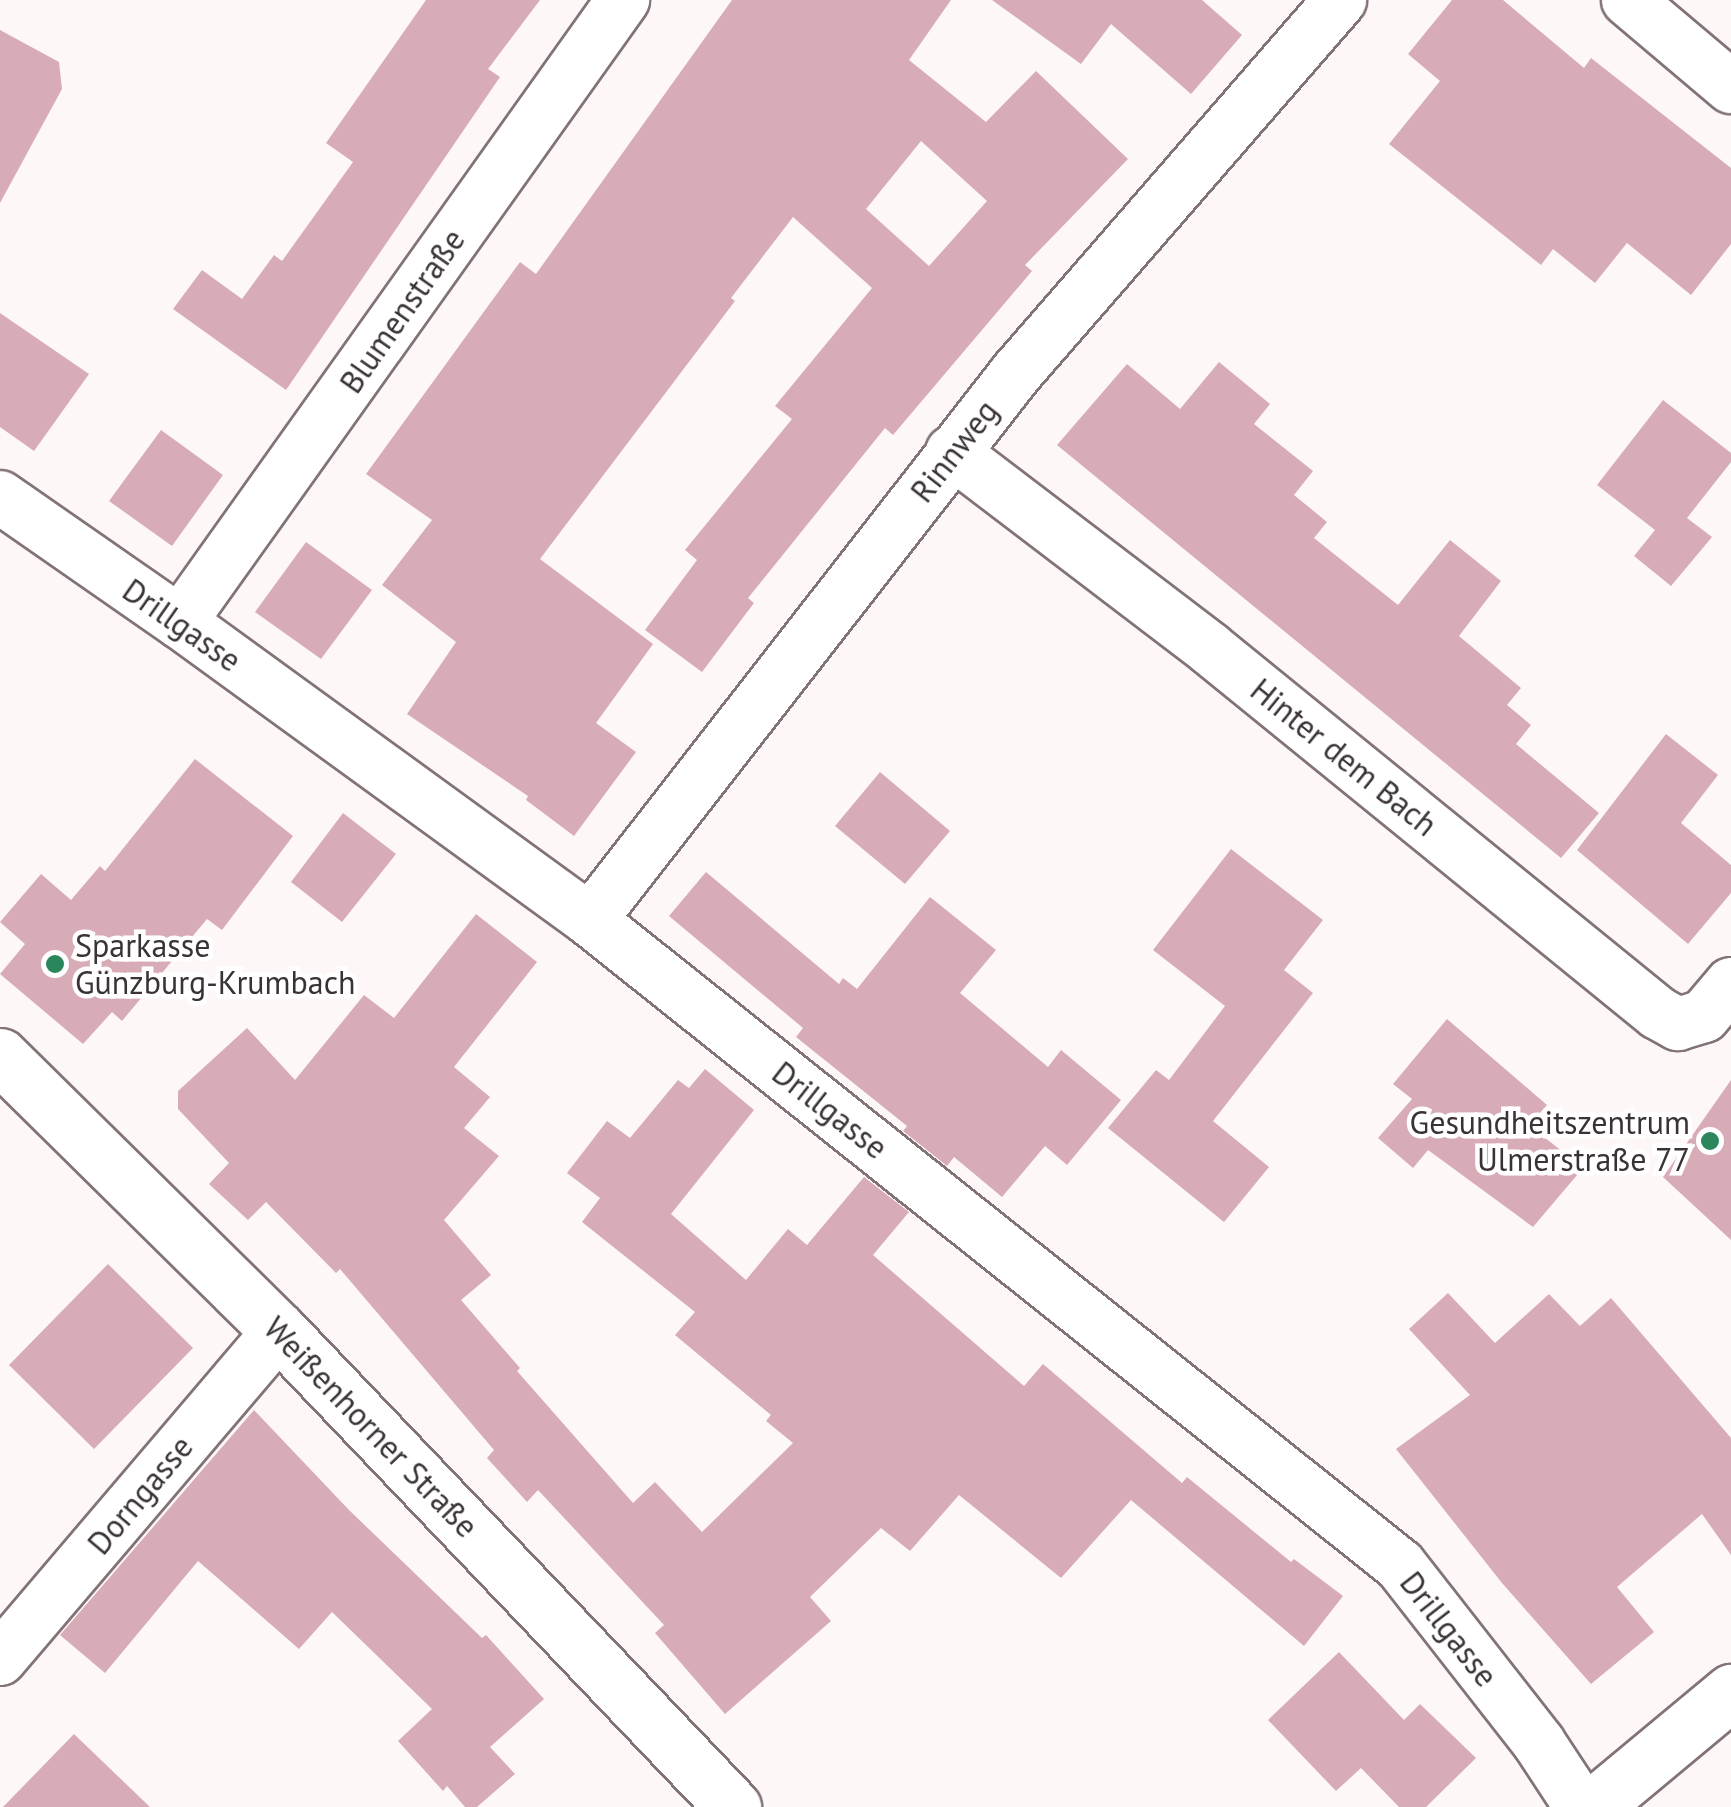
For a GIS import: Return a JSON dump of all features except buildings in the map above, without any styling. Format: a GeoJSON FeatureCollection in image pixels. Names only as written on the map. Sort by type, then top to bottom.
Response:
{"type":"FeatureCollection","features":[{"type":"Feature","properties":{"kind":"main road","name":"Weißenhorner Straße"},"geometry":{"type":"LineString","coordinates":[[0,1056],[279,1331],[733,1807]]}},
{"type":"Feature","properties":{"kind":"main road"},"geometry":{"type":"LineString","coordinates":[[1592,1807],[1731,1692]]}},
{"type":"Feature","properties":{"kind":"street","name":"Blumenstraße"},"geometry":{"type":"LineString","coordinates":[[180,622],[623,0]]}},
{"type":"Feature","properties":{"kind":"street"},"geometry":{"type":"LineString","coordinates":[[1628,0],[1731,87]]}},
{"type":"Feature","properties":{"kind":"street","name":"Rinnweg"},"geometry":{"type":"LineString","coordinates":[[590,920],[952,452],[1318,7]]}},
{"type":"Feature","properties":{"kind":"street","name":"Hinter dem Bach"},"geometry":{"type":"LineString","coordinates":[[952,452],[1210,648],[1658,1013],[1678,1024],[1704,1016],[1731,984]]}},
{"type":"Feature","properties":{"kind":"street","name":"Drillgasse"},"geometry":{"type":"LineString","coordinates":[[0,497],[180,622],[590,920],[1400,1564],[1539,1743],[1581,1807]]}},
{"type":"Feature","properties":{"kind":"street","name":"Dorngasse"},"geometry":{"type":"LineString","coordinates":[[0,1659],[279,1331]]}},
{"type":"Feature","properties":{"kind":"place","name":"Sparkasse Günzburg-Krumbach"},"geometry":{"type":"Point","coordinates":[55,964]}},
{"type":"Feature","properties":{"kind":"place","name":"Gesundheitszentrum Ulmerstraße 77"},"geometry":{"type":"Point","coordinates":[1710,1141]}}]}
